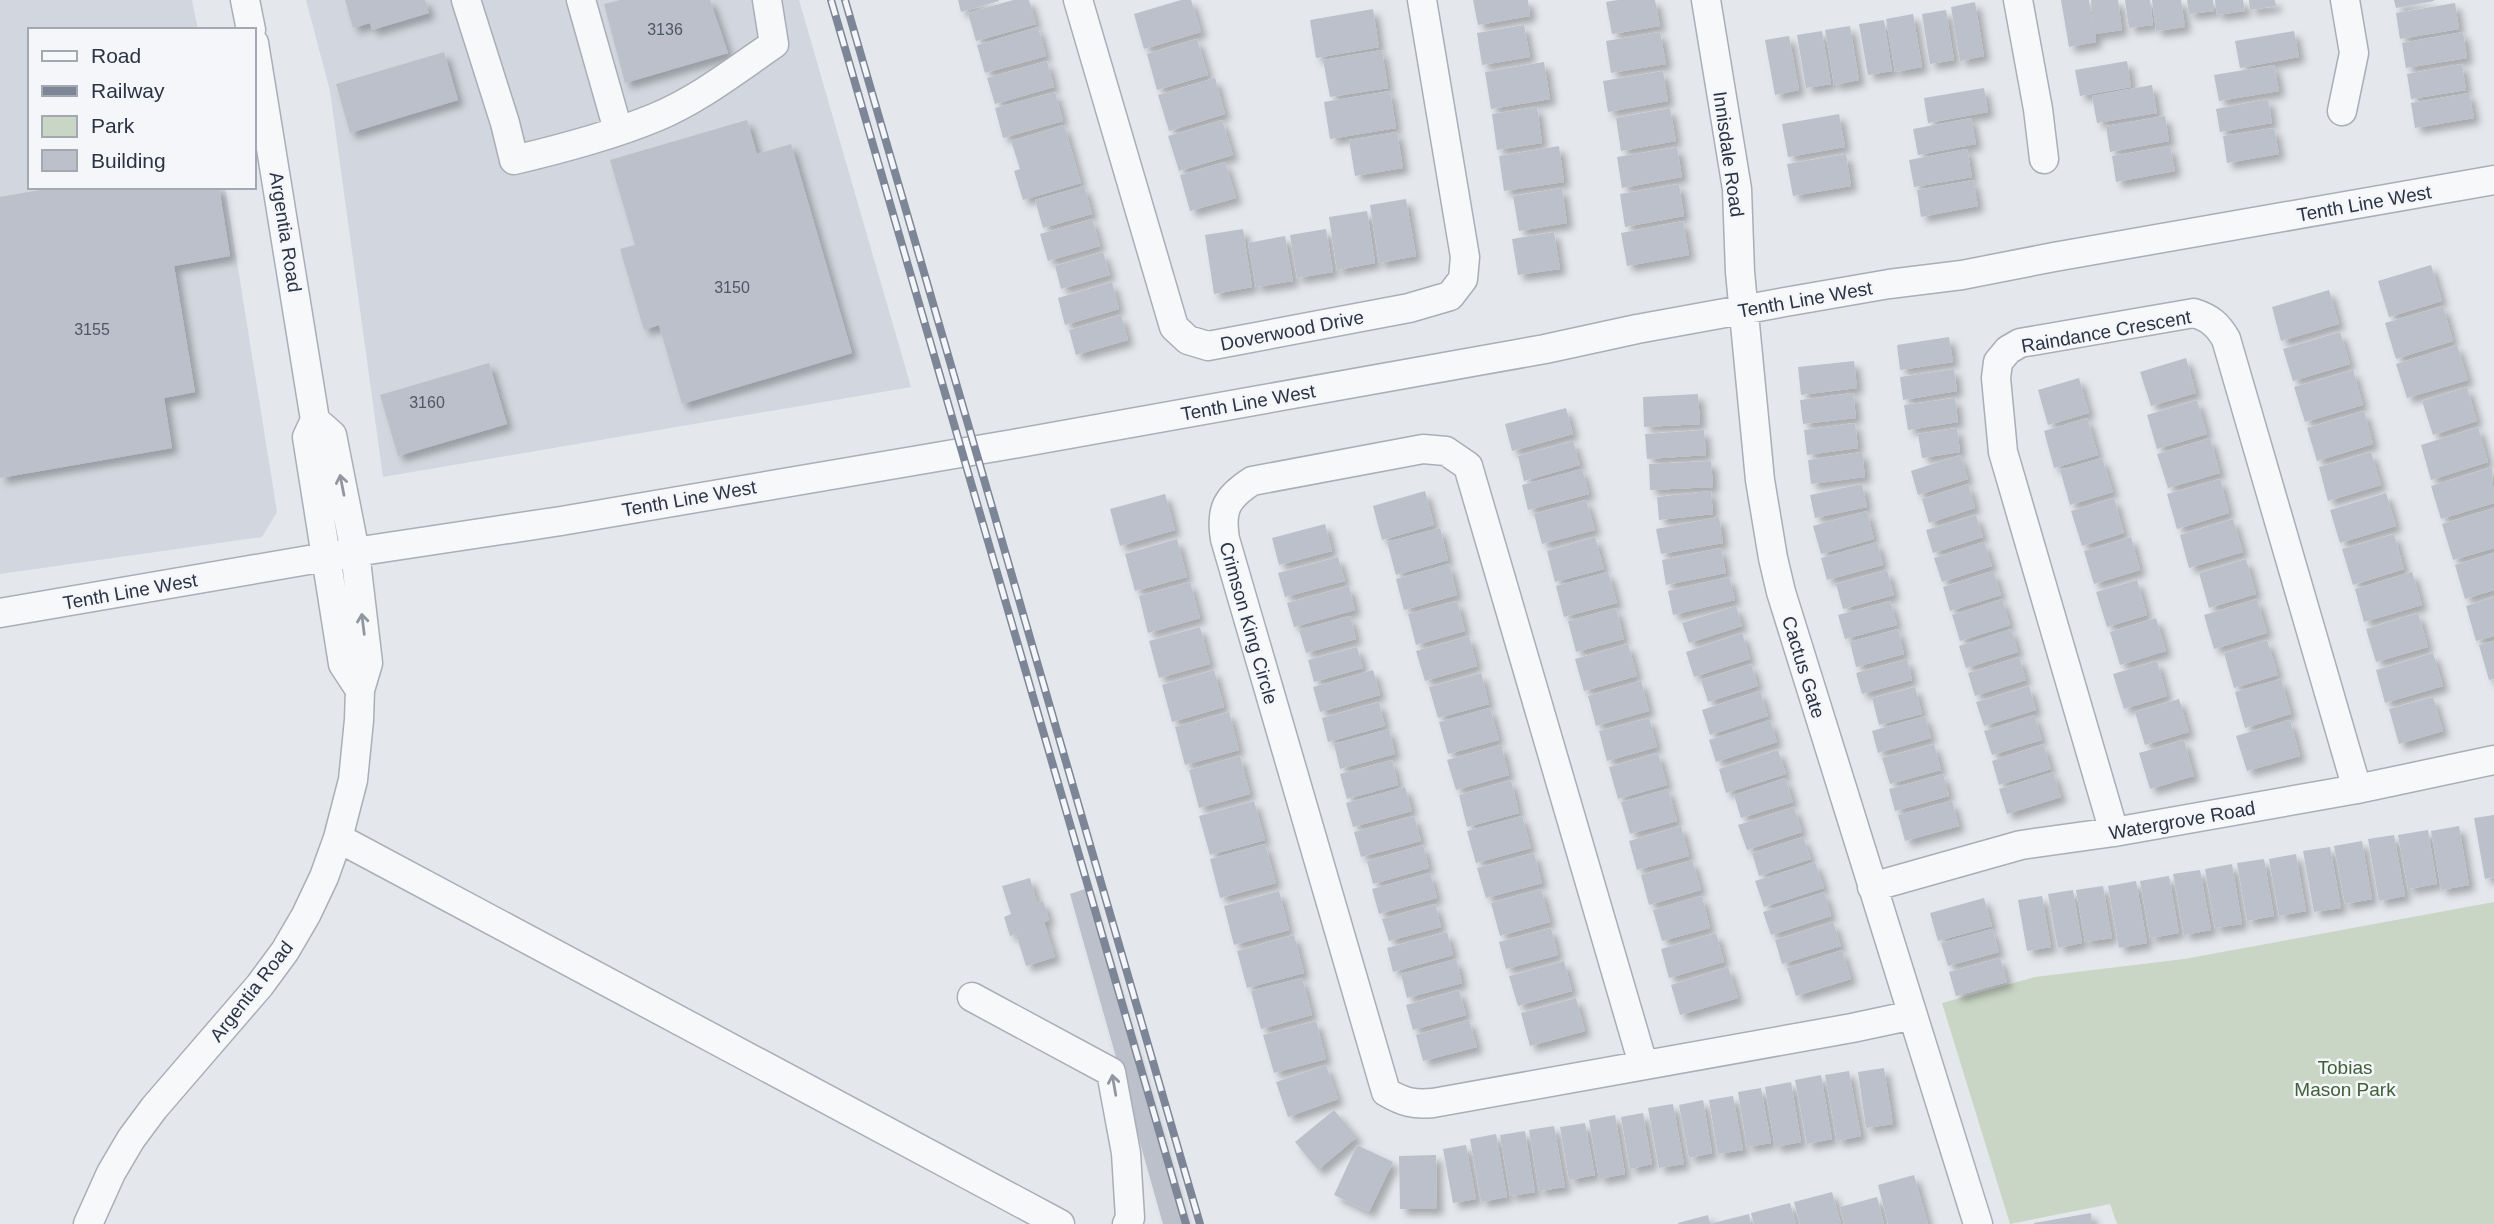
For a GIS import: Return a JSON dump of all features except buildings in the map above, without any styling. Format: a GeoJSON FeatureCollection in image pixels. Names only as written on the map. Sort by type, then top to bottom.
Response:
{"type":"FeatureCollection","features":[{"type":"Feature","properties":{"kind":"street"},"geometry":{"type":"LineString","coordinates":[[245,0],[251,28]]}},
{"type":"Feature","properties":{"kind":"street"},"geometry":{"type":"LineString","coordinates":[[466,0],[514,160],[655,118],[706,91],[774,44],[767,0]]}},
{"type":"Feature","properties":{"kind":"street"},"geometry":{"type":"LineString","coordinates":[[581,0],[618,130]]}},
{"type":"Feature","properties":{"kind":"street","name":"Doverwood Drive"},"geometry":{"type":"LineString","coordinates":[[1078,0],[1174,327],[1188,340],[1208,346],[1409,308],[1450,296],[1463,279],[1465,257],[1422,0]]}},
{"type":"Feature","properties":{"kind":"street"},"geometry":{"type":"LineString","coordinates":[[2018,0],[2039,109],[2044,159]]}},
{"type":"Feature","properties":{"kind":"street"},"geometry":{"type":"LineString","coordinates":[[2342,111],[2354,53],[2345,0]]}},
{"type":"Feature","properties":{"kind":"street","name":"Innisdale Road"},"geometry":{"type":"LineString","coordinates":[[1710,1],[1737,189],[1744,309]]}},
{"type":"Feature","properties":{"kind":"street","name":"Argentia Road"},"geometry":{"type":"LineString","coordinates":[[256,55],[315,420],[307,438],[325,557],[343,664],[360,690]]}},
{"type":"Feature","properties":{"kind":"street","name":"Tenth Line West"},"geometry":{"type":"LineString","coordinates":[[0,613],[1013,444],[1545,349],[1744,309],[1889,284],[1962,275],[2494,180]]}},
{"type":"Feature","properties":{"kind":"street","name":"Cactus Gate"},"geometry":{"type":"LineString","coordinates":[[1744,309],[1760,480],[1781,592],[1978,1224]]}},
{"type":"Feature","properties":{"kind":"street","name":"Raindance Crescent"},"geometry":{"type":"LineString","coordinates":[[2114,832],[2003,452],[1996,378],[1998,362],[2008,351],[2021,343],[2194,313],[2219,326],[2226,339],[2357,789]]}},
{"type":"Feature","properties":{"kind":"street","name":"Argentia Road"},"geometry":{"type":"LineString","coordinates":[[88,1224],[111,1173],[131,1139],[154,1108],[260,985],[285,951],[306,915],[338,838],[353,780],[360,690],[368,663],[355,552],[332,435],[315,420]]}},
{"type":"Feature","properties":{"kind":"street","name":"Crimson King Circle"},"geometry":{"type":"LineString","coordinates":[[1423,449],[1446,452],[1468,466],[1473,475],[1643,1064],[1415,1105],[1386,1092],[1224,540],[1226,505],[1235,491],[1252,481],[1423,449]]}},
{"type":"Feature","properties":{"kind":"street","name":"Watergrove Road"},"geometry":{"type":"LineString","coordinates":[[1872,887],[2021,845],[2114,832],[2357,789],[2494,760]]}},
{"type":"Feature","properties":{"kind":"street"},"geometry":{"type":"LineString","coordinates":[[338,838],[1060,1224]]}},
{"type":"Feature","properties":{"kind":"street"},"geometry":{"type":"LineString","coordinates":[[972,997],[1111,1072],[1126,1153],[1130,1218],[1127,1224]]}},
{"type":"Feature","properties":{"kind":"street"},"geometry":{"type":"LineString","coordinates":[[1643,1064],[1852,1028],[1913,1014]]}},
{"type":"Feature","properties":{"kind":"shaded area"},"geometry":{"type":"Polygon","coordinates":[[[0,0],[192,0],[198,28],[28,28],[28,189],[225,189],[277,512],[262,537],[0,574],[0,0]]]}},
{"type":"Feature","properties":{"kind":"shaded area"},"geometry":{"type":"Polygon","coordinates":[[[306,0],[799,0],[911,387],[383,477],[330,91],[306,0]]]}},
{"type":"Feature","properties":{"kind":"green space","name":"Tobias Mason Park"},"geometry":{"type":"Polygon","coordinates":[[[2494,902],[2494,1224],[2117,1224],[2110,1204],[2010,1224],[1942,1003],[2035,977],[2184,959],[2494,902]]]}},
{"type":"Feature","properties":{"kind":"railway"},"geometry":{"type":"LineString","coordinates":[[831,0],[1186,1224]]}},
{"type":"Feature","properties":{"kind":"railway"},"geometry":{"type":"LineString","coordinates":[[845,0],[1200,1224]]}}]}
